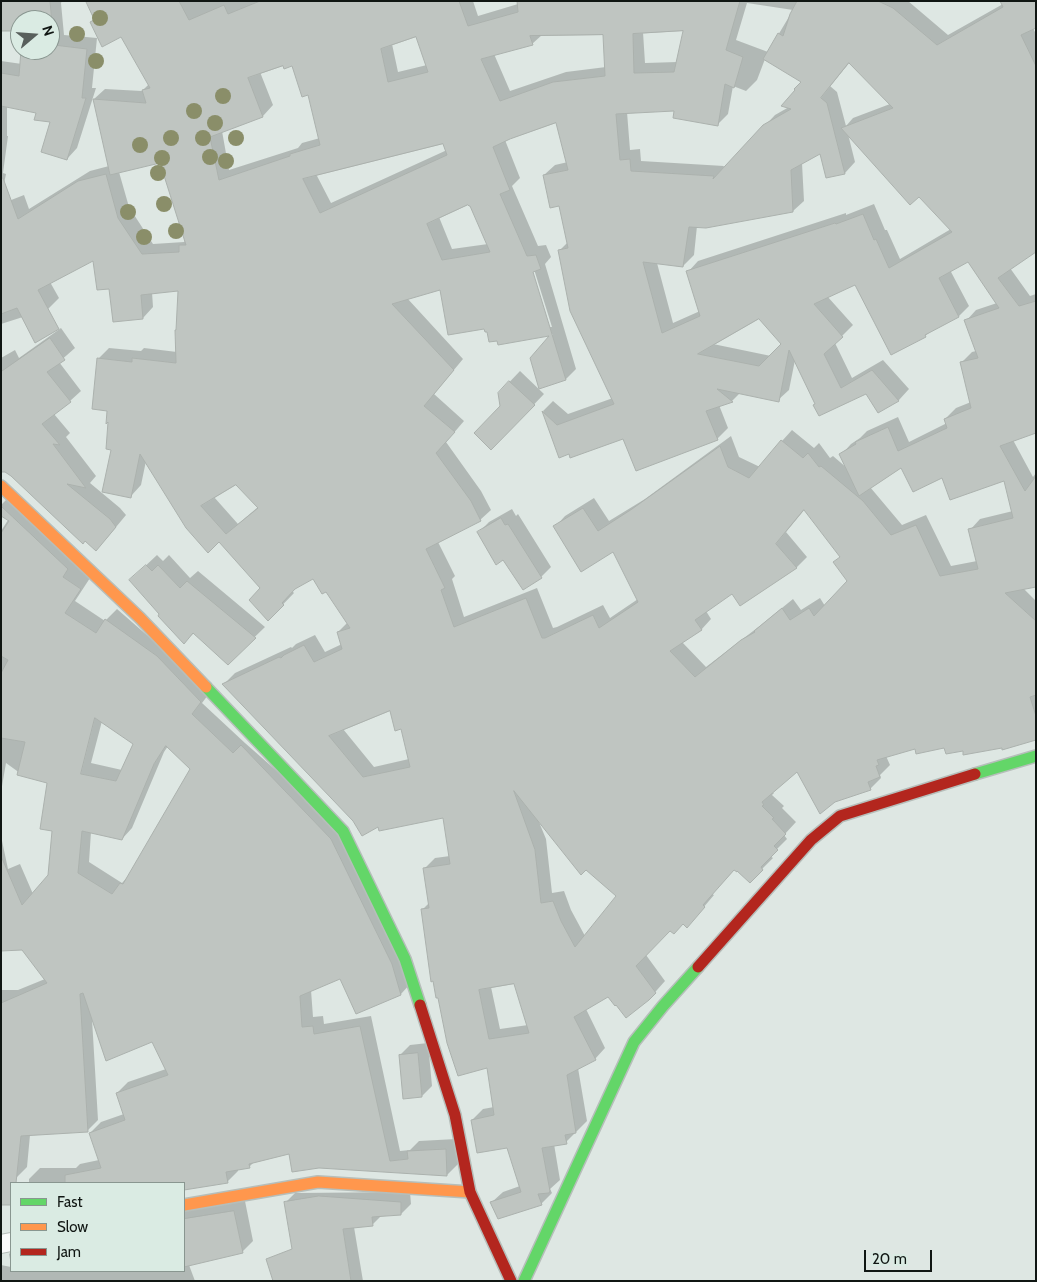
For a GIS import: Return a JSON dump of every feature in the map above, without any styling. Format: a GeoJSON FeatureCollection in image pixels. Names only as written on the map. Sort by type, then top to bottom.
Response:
{"type":"FeatureCollection","features":[{"type":"Feature","properties":{"kind":"street"},"geometry":{"type":"LineString","coordinates":[[1,486],[140,618],[343,831],[405,959],[455,1115],[470,1192],[512,1281]]}},
{"type":"Feature","properties":{"kind":"street"},"geometry":{"type":"LineString","coordinates":[[524,1281],[634,1042],[663,1006],[811,840],[840,816],[1036,756]]}},
{"type":"Feature","properties":{"kind":"street"},"geometry":{"type":"LineString","coordinates":[[185,1205],[318,1182],[470,1192]]}},
{"type":"Feature","properties":{"kind":"path"},"geometry":{"type":"LineString","coordinates":[[216,100],[223,96]]}},
{"type":"Feature","properties":{"kind":"building"},"geometry":{"type":"Polygon","coordinates":[[[1,1],[50,1],[51,10],[10,10],[10,31],[1,31],[1,1]]]}},
{"type":"Feature","properties":{"kind":"building"},"geometry":{"type":"Polygon","coordinates":[[[86,1],[179,1],[189,20],[224,5],[228,14],[260,1],[459,1],[468,26],[518,12],[517,1],[740,1],[726,50],[743,57],[734,88],[725,84],[718,126],[673,118],[674,111],[616,114],[620,160],[630,159],[631,171],[714,176],[713,179],[763,125],[791,109],[781,106],[801,82],[763,59],[778,33],[783,36],[790,14],[797,1],[878,1],[893,8],[937,45],[1003,7],[1000,1],[1036,1],[1036,28],[1021,35],[1036,66],[1036,252],[998,278],[1019,306],[1036,301],[1036,433],[1000,446],[1025,491],[1036,476],[1036,587],[1005,593],[1036,621],[1036,695],[1030,697],[1036,716],[1036,740],[1002,750],[1002,748],[963,755],[963,751],[946,754],[944,748],[916,754],[915,749],[877,760],[879,765],[876,766],[880,777],[868,782],[871,790],[835,802],[820,814],[797,772],[762,802],[764,805],[762,806],[786,834],[774,846],[778,850],[761,867],[763,870],[750,883],[734,870],[703,905],[705,907],[687,928],[683,924],[674,934],[670,931],[636,966],[656,993],[626,1018],[608,997],[574,1017],[596,1060],[567,1075],[576,1133],[565,1135],[567,1144],[542,1148],[550,1191],[549,1193],[538,1194],[542,1205],[498,1219],[490,1202],[521,1192],[507,1148],[477,1153],[471,1120],[494,1115],[487,1068],[458,1076],[447,1043],[438,998],[436,998],[433,981],[431,982],[421,909],[429,908],[423,868],[450,864],[443,818],[379,831],[378,827],[362,836],[353,821],[222,684],[279,657],[281,658],[304,645],[314,662],[342,649],[337,632],[350,628],[326,592],[322,594],[313,579],[295,589],[282,603],[284,605],[268,621],[249,600],[260,588],[219,542],[208,553],[186,528],[140,454],[131,498],[102,492],[111,450],[106,449],[107,411],[92,409],[97,358],[132,362],[132,358],[176,363],[175,330],[178,291],[141,295],[143,319],[113,322],[109,289],[97,290],[93,261],[38,290],[59,329],[35,343],[17,308],[1,314],[1,178],[3,178],[18,219],[78,181],[106,174],[118,218],[142,254],[179,252],[179,245],[186,245],[160,163],[110,175],[93,99],[146,103],[142,90],[150,88],[121,37],[102,47],[90,22],[94,20],[86,1]],[[683,31],[633,34],[634,73],[674,72],[683,31]],[[603,35],[530,36],[533,45],[481,59],[500,101],[553,82],[605,76],[603,35]],[[416,37],[381,49],[388,82],[428,72],[416,37]],[[849,63],[821,98],[827,103],[845,174],[826,178],[820,154],[791,170],[793,212],[706,228],[689,227],[683,267],[643,262],[662,333],[700,316],[686,271],[863,214],[889,268],[952,232],[919,197],[910,205],[841,128],[893,108],[849,63]],[[283,66],[248,78],[263,117],[210,137],[219,180],[320,145],[308,95],[302,97],[292,66],[284,69],[283,66]],[[556,123],[493,147],[510,190],[500,194],[527,256],[536,255],[541,269],[533,272],[566,380],[539,389],[530,358],[549,336],[498,345],[497,341],[489,342],[487,332],[484,329],[448,335],[440,290],[392,304],[454,370],[424,406],[455,432],[436,453],[471,501],[481,521],[426,549],[445,588],[441,590],[454,627],[526,598],[542,638],[545,638],[593,615],[599,628],[638,602],[613,552],[581,572],[553,526],[583,508],[598,531],[720,446],[728,467],[749,478],[781,440],[803,458],[808,453],[819,467],[821,466],[863,501],[891,535],[916,525],[940,576],[978,569],[968,529],[1013,518],[1004,481],[950,500],[942,478],[913,492],[901,468],[859,496],[839,454],[856,444],[855,442],[888,427],[898,451],[947,428],[944,419],[971,408],[960,362],[978,358],[964,320],[999,308],[968,262],[939,278],[959,317],[891,355],[855,285],[814,304],[843,337],[824,354],[841,388],[872,370],[899,401],[878,413],[866,394],[819,416],[789,350],[779,402],[717,389],[733,402],[706,411],[718,440],[636,471],[623,439],[570,458],[569,454],[559,458],[542,411],[557,425],[614,404],[570,311],[558,250],[568,248],[559,206],[550,208],[543,175],[568,170],[556,123]],[[443,144],[303,179],[320,213],[447,155],[443,144]],[[468,205],[427,224],[442,260],[490,252],[468,205]],[[759,319],[698,354],[759,366],[781,344],[759,319]],[[236,485],[201,506],[226,534],[258,508],[236,485]],[[804,510],[776,544],[797,568],[740,606],[732,594],[695,620],[702,630],[670,651],[695,677],[741,640],[755,632],[782,608],[790,620],[809,608],[814,616],[847,581],[833,562],[840,557],[804,510]],[[390,711],[329,736],[363,777],[410,767],[401,729],[395,731],[390,711]],[[514,791],[535,850],[541,903],[553,901],[575,947],[616,896],[586,870],[581,875],[514,791]],[[514,984],[479,990],[489,1039],[529,1033],[514,984]]]}},
{"type":"Feature","properties":{"kind":"building"},"geometry":{"type":"Polygon","coordinates":[[[60,46],[87,49],[82,98],[86,98],[67,160],[41,152],[50,122],[34,120],[36,113],[1,106],[1,73],[19,76],[20,60],[60,60],[60,46]]]}},
{"type":"Feature","properties":{"kind":"building"},"geometry":{"type":"Polygon","coordinates":[[[50,338],[65,360],[47,372],[71,402],[42,424],[60,445],[53,444],[86,488],[67,484],[110,519],[116,527],[96,551],[85,541],[83,544],[11,476],[1,472],[1,372],[50,338]]]}},
{"type":"Feature","properties":{"kind":"building"},"geometry":{"type":"Polygon","coordinates":[[[509,381],[535,405],[491,450],[474,433],[500,406],[498,393],[509,381]]]}},
{"type":"Feature","properties":{"kind":"building"},"geometry":{"type":"Polygon","coordinates":[[[1,506],[68,569],[63,577],[81,589],[65,613],[96,633],[105,619],[157,656],[201,702],[192,714],[233,753],[241,745],[331,839],[392,964],[401,995],[356,1014],[340,979],[300,996],[302,1027],[313,1026],[314,1034],[360,1026],[390,1161],[408,1159],[407,1151],[446,1149],[447,1176],[319,1168],[292,1172],[289,1154],[249,1164],[250,1168],[226,1172],[228,1183],[185,1190],[185,1182],[65,1182],[65,1175],[101,1168],[89,1133],[125,1120],[116,1093],[168,1075],[152,1042],[106,1061],[83,993],[80,994],[88,1132],[21,1136],[16,1182],[10,1182],[10,1205],[1,1205],[1,1003],[47,983],[22,950],[1,951],[1,856],[22,905],[48,875],[52,831],[40,829],[47,783],[17,775],[25,742],[1,738],[1,673],[8,660],[1,656],[1,533],[9,521],[1,516],[1,506]],[[95,718],[81,774],[116,781],[133,744],[95,718]],[[166,746],[154,764],[122,840],[82,831],[78,873],[112,894],[120,883],[123,884],[190,769],[166,746]]]}},
{"type":"Feature","properties":{"kind":"building"},"geometry":{"type":"Polygon","coordinates":[[[501,518],[505,525],[508,524],[542,578],[523,590],[503,560],[496,565],[477,532],[501,518]]]}},
{"type":"Feature","properties":{"kind":"building"},"geometry":{"type":"Polygon","coordinates":[[[146,565],[152,571],[158,565],[180,588],[187,581],[256,638],[228,665],[193,633],[184,644],[129,580],[146,565]]]}},
{"type":"Feature","properties":{"kind":"building"},"geometry":{"type":"Polygon","coordinates":[[[418,1053],[422,1097],[403,1099],[399,1055],[418,1053]]]}},
{"type":"Feature","properties":{"kind":"building"},"geometry":{"type":"Polygon","coordinates":[[[319,1196],[401,1202],[401,1215],[372,1217],[373,1226],[343,1229],[351,1281],[273,1281],[266,1259],[292,1249],[284,1202],[319,1196]]]}},
{"type":"Feature","properties":{"kind":"building"},"geometry":{"type":"Polygon","coordinates":[[[234,1211],[243,1253],[185,1267],[185,1219],[234,1211]]]}},
{"type":"Feature","properties":{"kind":"traffic: fast"},"geometry":{"type":"LineString","coordinates":[[206,687],[343,831],[405,959],[420,1005]]}},
{"type":"Feature","properties":{"kind":"traffic: fast"},"geometry":{"type":"LineString","coordinates":[[975,774],[1036,756]]}},
{"type":"Feature","properties":{"kind":"traffic: fast"},"geometry":{"type":"LineString","coordinates":[[524,1281],[634,1042],[698,967]]}},
{"type":"Feature","properties":{"kind":"traffic: slow"},"geometry":{"type":"LineString","coordinates":[[1,486],[140,618],[206,687]]}},
{"type":"Feature","properties":{"kind":"traffic: slow"},"geometry":{"type":"LineString","coordinates":[[185,1205],[318,1182],[470,1192]]}},
{"type":"Feature","properties":{"kind":"traffic: jam"},"geometry":{"type":"LineString","coordinates":[[698,967],[811,840],[840,816],[975,774]]}},
{"type":"Feature","properties":{"kind":"traffic: jam"},"geometry":{"type":"LineString","coordinates":[[420,1005],[455,1115],[470,1192],[511,1281]]}}]}
